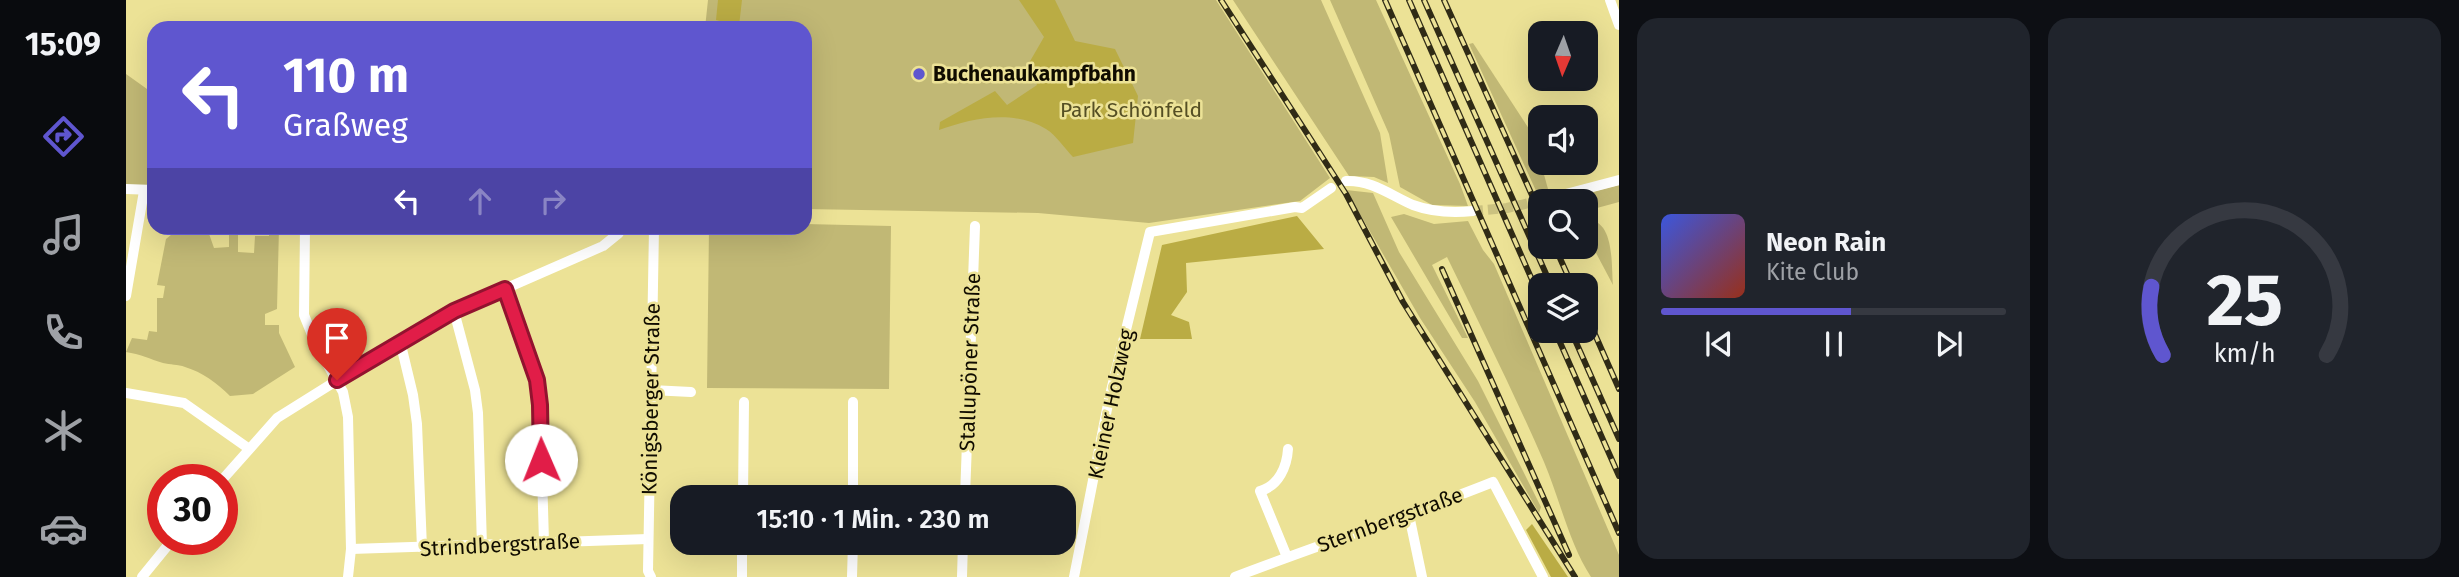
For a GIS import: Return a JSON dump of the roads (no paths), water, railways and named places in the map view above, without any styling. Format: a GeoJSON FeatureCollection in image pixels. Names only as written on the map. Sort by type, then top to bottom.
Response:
{"type":"FeatureCollection","features":[{"type":"Feature","properties":{"kind":"street"},"geometry":{"type":"LineString","coordinates":[[1611,0],[1619,25]]}},
{"type":"Feature","properties":{"kind":"street"},"geometry":{"type":"LineString","coordinates":[[1585,189],[1619,180]]}},
{"type":"Feature","properties":{"kind":"street"},"geometry":{"type":"LineString","coordinates":[[1346,181],[1361,181],[1374,185],[1434,211],[1473,211]]}},
{"type":"Feature","properties":{"kind":"street","name":"Kleiner Holzweg"},"geometry":{"type":"LineString","coordinates":[[1074,577],[1109,399],[1150,232],[1302,208],[1331,188]]}},
{"type":"Feature","properties":{"kind":"street"},"geometry":{"type":"LineString","coordinates":[[126,189],[147,191]]}},
{"type":"Feature","properties":{"kind":"street"},"geometry":{"type":"LineString","coordinates":[[126,296],[147,200]]}},
{"type":"Feature","properties":{"kind":"street","name":"Stallupöner Straße"},"geometry":{"type":"LineString","coordinates":[[965,485],[975,226]]}},
{"type":"Feature","properties":{"kind":"street"},"geometry":{"type":"LineString","coordinates":[[305,235],[304,315],[314,342],[343,392],[348,417],[351,550],[348,577]]}},
{"type":"Feature","properties":{"kind":"street"},"geometry":{"type":"LineString","coordinates":[[235,464],[277,418],[400,341],[454,311],[603,246],[617,235]]}},
{"type":"Feature","properties":{"kind":"street","name":"Königsberger Straße"},"geometry":{"type":"LineString","coordinates":[[650,574],[654,235]]}},
{"type":"Feature","properties":{"kind":"street"},"geometry":{"type":"LineString","coordinates":[[505,289],[537,380],[544,542]]}},
{"type":"Feature","properties":{"kind":"street"},"geometry":{"type":"LineString","coordinates":[[454,311],[475,390],[478,413],[482,546]]}},
{"type":"Feature","properties":{"kind":"street"},"geometry":{"type":"LineString","coordinates":[[400,341],[417,424],[422,548]]}},
{"type":"Feature","properties":{"kind":"street"},"geometry":{"type":"LineString","coordinates":[[651,390],[691,392]]}},
{"type":"Feature","properties":{"kind":"street"},"geometry":{"type":"LineString","coordinates":[[126,393],[184,403],[248,448]]}},
{"type":"Feature","properties":{"kind":"street"},"geometry":{"type":"LineString","coordinates":[[743,485],[744,402]]}},
{"type":"Feature","properties":{"kind":"street"},"geometry":{"type":"LineString","coordinates":[[853,402],[853,485]]}},
{"type":"Feature","properties":{"kind":"street"},"geometry":{"type":"LineString","coordinates":[[1287,557],[1260,491],[1268,489],[1278,479],[1287,463],[1288,449]]}},
{"type":"Feature","properties":{"kind":"street","name":"Sternbergstraße"},"geometry":{"type":"LineString","coordinates":[[1235,577],[1409,516],[1493,482],[1543,577]]}},
{"type":"Feature","properties":{"kind":"street"},"geometry":{"type":"LineString","coordinates":[[1409,516],[1422,577]]}},
{"type":"Feature","properties":{"kind":"street","name":"Strindbergstraße"},"geometry":{"type":"LineString","coordinates":[[351,550],[649,539]]}},
{"type":"Feature","properties":{"kind":"street"},"geometry":{"type":"LineString","coordinates":[[142,577],[160,555]]}},
{"type":"Feature","properties":{"kind":"street"},"geometry":{"type":"LineString","coordinates":[[742,555],[742,577]]}},
{"type":"Feature","properties":{"kind":"street"},"geometry":{"type":"LineString","coordinates":[[852,555],[852,577]]}},
{"type":"Feature","properties":{"kind":"street"},"geometry":{"type":"LineString","coordinates":[[962,577],[963,555]]}},
{"type":"Feature","properties":{"kind":"tunnel"},"geometry":{"type":"LineString","coordinates":[[1473,211],[1528,203]]}},
{"type":"Feature","properties":{"kind":"railway"},"geometry":{"type":"LineString","coordinates":[[1221,0],[1346,194],[1403,302],[1575,577]]}},
{"type":"Feature","properties":{"kind":"railway"},"geometry":{"type":"LineString","coordinates":[[1385,0],[1619,533]]}},
{"type":"Feature","properties":{"kind":"railway"},"geometry":{"type":"LineString","coordinates":[[1409,0],[1529,273]]}},
{"type":"Feature","properties":{"kind":"railway"},"geometry":{"type":"LineString","coordinates":[[1424,0],[1546,273]]}},
{"type":"Feature","properties":{"kind":"railway"},"geometry":{"type":"LineString","coordinates":[[1444,0],[1529,189]]}},
{"type":"Feature","properties":{"kind":"railway"},"geometry":{"type":"LineString","coordinates":[[1560,259],[1567,273]]}},
{"type":"Feature","properties":{"kind":"railway"},"geometry":{"type":"LineString","coordinates":[[1442,269],[1569,555]]}},
{"type":"Feature","properties":{"kind":"railway"},"geometry":{"type":"LineString","coordinates":[[1598,341],[1619,389]]}},
{"type":"Feature","properties":{"kind":"railway"},"geometry":{"type":"LineString","coordinates":[[1560,343],[1619,476]]}},
{"type":"Feature","properties":{"kind":"railway"},"geometry":{"type":"LineString","coordinates":[[1576,343],[1619,439]]}},
{"type":"Feature","properties":{"kind":"place","name":"Buchenaukampfbahn"},"geometry":{"type":"Point","coordinates":[919,74]}},
{"type":"Feature","properties":{"kind":"park label","name":"Park Schönfeld"},"geometry":{"type":"Point","coordinates":[1131,110]}}]}
